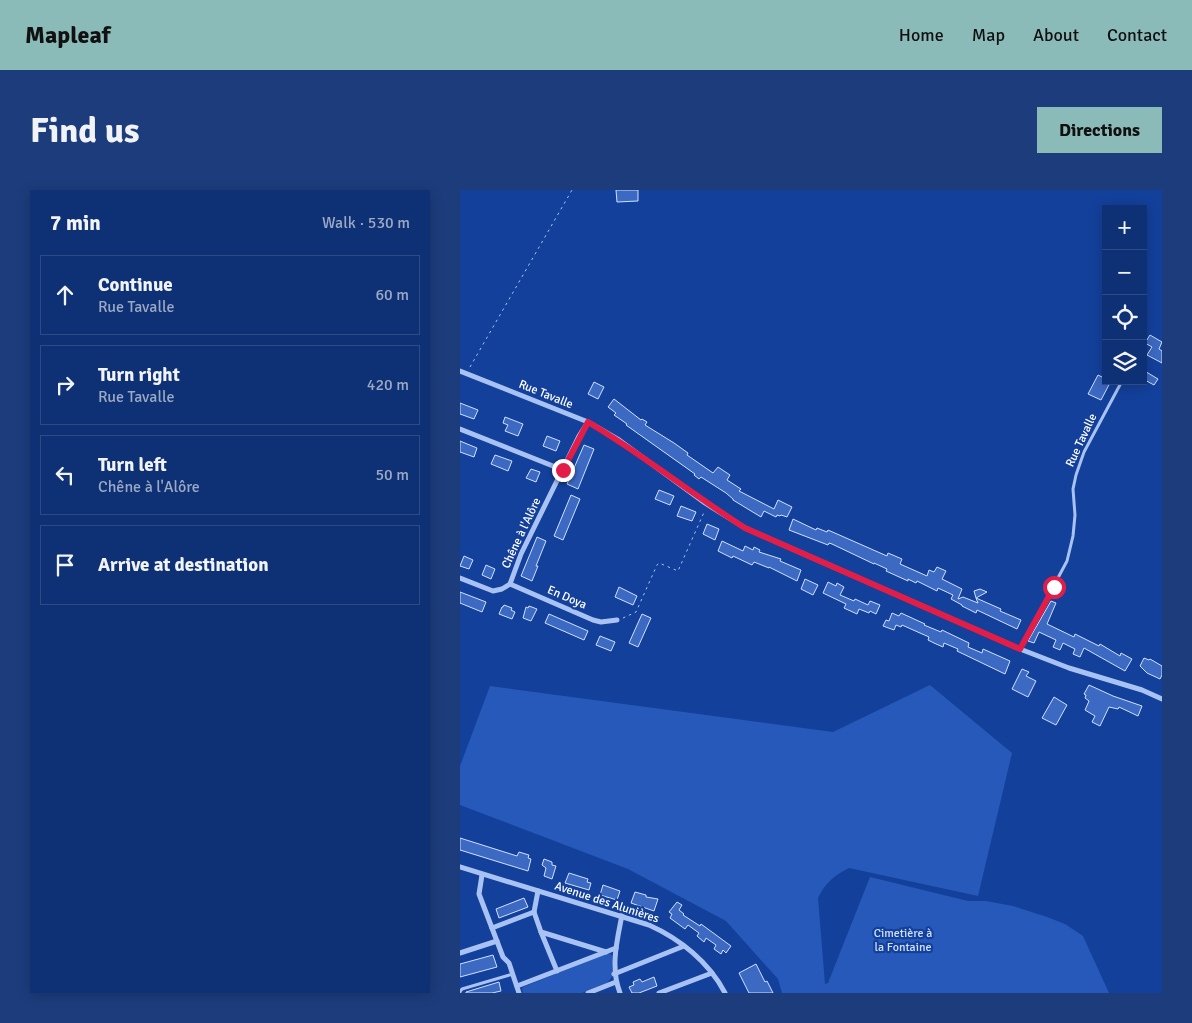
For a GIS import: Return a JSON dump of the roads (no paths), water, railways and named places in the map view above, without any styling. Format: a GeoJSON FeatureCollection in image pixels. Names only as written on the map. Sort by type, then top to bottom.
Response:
{"type":"FeatureCollection","features":[{"type":"Feature","properties":{"kind":"street","name":"Rue Tavalle"},"geometry":{"type":"LineString","coordinates":[[460,371],[588,422],[619,440],[708,504],[745,528],[1020,649],[1069,668],[1142,690],[1162,699]]}},
{"type":"Feature","properties":{"kind":"street","name":"Chêne à l'Alôre"},"geometry":{"type":"LineString","coordinates":[[460,578],[493,591],[502,589],[510,584],[521,554],[588,422]]}},
{"type":"Feature","properties":{"kind":"street"},"geometry":{"type":"LineString","coordinates":[[460,429],[563,470]]}},
{"type":"Feature","properties":{"kind":"street","name":"En Doya"},"geometry":{"type":"LineString","coordinates":[[510,584],[593,620],[601,622],[618,620]]}},
{"type":"Feature","properties":{"kind":"street","name":"Avenue des Alunières"},"geometry":{"type":"LineString","coordinates":[[460,867],[622,916],[659,930],[684,946],[712,972],[725,993]]}},
{"type":"Feature","properties":{"kind":"street"},"geometry":{"type":"LineString","coordinates":[[482,875],[479,894],[503,957],[509,963],[519,993]]}},
{"type":"Feature","properties":{"kind":"street"},"geometry":{"type":"LineString","coordinates":[[538,891],[534,912],[557,970]]}},
{"type":"Feature","properties":{"kind":"street"},"geometry":{"type":"LineString","coordinates":[[492,928],[534,912]]}},
{"type":"Feature","properties":{"kind":"street"},"geometry":{"type":"LineString","coordinates":[[620,993],[614,974],[616,948],[622,916]]}},
{"type":"Feature","properties":{"kind":"street"},"geometry":{"type":"LineString","coordinates":[[542,932],[606,952]]}},
{"type":"Feature","properties":{"kind":"street"},"geometry":{"type":"LineString","coordinates":[[460,953],[497,941]]}},
{"type":"Feature","properties":{"kind":"street"},"geometry":{"type":"LineString","coordinates":[[614,974],[684,946]]}},
{"type":"Feature","properties":{"kind":"street"},"geometry":{"type":"LineString","coordinates":[[517,986],[616,948]]}},
{"type":"Feature","properties":{"kind":"street"},"geometry":{"type":"LineString","coordinates":[[660,993],[712,972]]}},
{"type":"Feature","properties":{"kind":"street"},"geometry":{"type":"LineString","coordinates":[[588,993],[616,982]]}},
{"type":"Feature","properties":{"kind":"lane","name":"Rue Tavalle"},"geometry":{"type":"LineString","coordinates":[[1020,649],[1067,562],[1073,536],[1075,515],[1073,489],[1076,475],[1084,452],[1120,385]]}},
{"type":"Feature","properties":{"kind":"lane"},"geometry":{"type":"LineString","coordinates":[[460,992],[513,974]]}},
{"type":"Feature","properties":{"kind":"park label","name":"Cimetière à la Fontaine"},"geometry":{"type":"Point","coordinates":[903,940]}}]}
